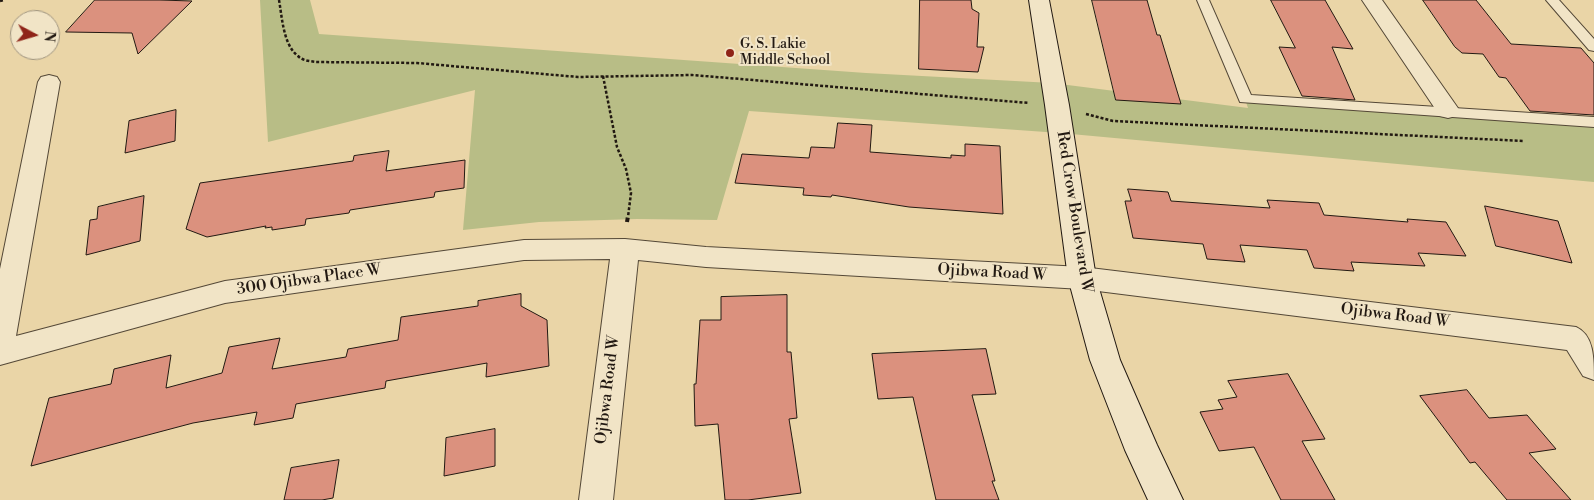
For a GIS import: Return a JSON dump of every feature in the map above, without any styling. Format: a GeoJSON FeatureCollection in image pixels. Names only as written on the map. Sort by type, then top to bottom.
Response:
{"type":"FeatureCollection","features":[{"type":"Feature","properties":{"kind":"street","name":"Red Crow Boulevard W"},"geometry":{"type":"LineString","coordinates":[[1039,0],[1057,105],[1082,278],[1106,360],[1142,450],[1166,500]]}},
{"type":"Feature","properties":{"kind":"street"},"geometry":{"type":"LineString","coordinates":[[1372,0],[1448,111]]}},
{"type":"Feature","properties":{"kind":"street"},"geometry":{"type":"LineString","coordinates":[[0,344],[49,82]]}},
{"type":"Feature","properties":{"kind":"street","name":"Ojibwa Road W"},"geometry":{"type":"LineString","coordinates":[[596,500],[626,236],[706,257],[1082,278],[1576,338],[1594,366]]}},
{"type":"Feature","properties":{"kind":"street","name":"300 Ojibwa Place W"},"geometry":{"type":"LineString","coordinates":[[0,353],[225,292],[626,236]]}},
{"type":"Feature","properties":{"kind":"lane"},"geometry":{"type":"LineString","coordinates":[[1203,0],[1245,99],[1594,122]]}},
{"type":"Feature","properties":{"kind":"lane"},"geometry":{"type":"LineString","coordinates":[[1552,0],[1594,47]]}},
{"type":"Feature","properties":{"kind":"path"},"geometry":{"type":"LineString","coordinates":[[279,0],[290,44],[299,58],[322,63],[397,62],[564,76],[692,75],[1057,105],[1113,121],[1523,141]]}},
{"type":"Feature","properties":{"kind":"path"},"geometry":{"type":"LineString","coordinates":[[603,76],[617,147],[626,169],[631,193],[626,236]]}},
{"type":"Feature","properties":{"kind":"green space"},"geometry":{"type":"Polygon","coordinates":[[[260,0],[310,0],[319,34],[866,73],[1052,83],[1248,108],[1245,99],[1594,122],[1594,182],[1060,133],[749,111],[717,220],[637,219],[539,222],[463,230],[475,90],[268,142],[260,0]]]}},
{"type":"Feature","properties":{"kind":"building"},"geometry":{"type":"Polygon","coordinates":[[[95,0],[192,1],[138,54],[132,33],[66,32],[95,0]]]}},
{"type":"Feature","properties":{"kind":"building"},"geometry":{"type":"Polygon","coordinates":[[[920,0],[971,0],[972,9],[979,13],[977,47],[984,47],[978,72],[919,69],[920,0]]]}},
{"type":"Feature","properties":{"kind":"building"},"geometry":{"type":"Polygon","coordinates":[[[1092,0],[1147,0],[1181,104],[1116,100],[1092,0]]]}},
{"type":"Feature","properties":{"kind":"building"},"geometry":{"type":"Polygon","coordinates":[[[1271,0],[1325,0],[1353,49],[1332,47],[1355,100],[1302,96],[1279,47],[1295,48],[1271,0]]]}},
{"type":"Feature","properties":{"kind":"building"},"geometry":{"type":"Polygon","coordinates":[[[1423,0],[1476,0],[1511,44],[1581,48],[1594,63],[1594,115],[1530,111],[1506,78],[1499,77],[1483,54],[1462,53],[1455,47],[1423,0]]]}},
{"type":"Feature","properties":{"kind":"building"},"geometry":{"type":"Polygon","coordinates":[[[176,110],[175,141],[125,153],[129,121],[176,110]]]}},
{"type":"Feature","properties":{"kind":"building"},"geometry":{"type":"Polygon","coordinates":[[[838,123],[872,125],[870,152],[951,158],[951,155],[965,156],[965,144],[1000,146],[1003,214],[909,207],[832,195],[831,197],[803,195],[804,188],[735,183],[742,154],[809,158],[811,147],[834,148],[838,123]]]}},
{"type":"Feature","properties":{"kind":"building"},"geometry":{"type":"Polygon","coordinates":[[[389,151],[386,171],[465,160],[464,188],[435,192],[434,197],[306,219],[305,225],[272,230],[272,227],[265,228],[266,226],[207,237],[186,229],[200,183],[353,161],[354,156],[389,151]]]}},
{"type":"Feature","properties":{"kind":"building"},"geometry":{"type":"Polygon","coordinates":[[[1128,189],[1168,192],[1171,201],[1270,208],[1267,200],[1319,203],[1324,215],[1408,222],[1407,219],[1446,222],[1466,256],[1418,253],[1425,266],[1351,262],[1354,271],[1314,268],[1307,250],[1240,245],[1245,262],[1207,259],[1203,244],[1133,238],[1125,201],[1131,201],[1128,189]]]}},
{"type":"Feature","properties":{"kind":"building"},"geometry":{"type":"Polygon","coordinates":[[[144,196],[140,241],[86,255],[90,220],[97,219],[98,207],[144,196]]]}},
{"type":"Feature","properties":{"kind":"building"},"geometry":{"type":"Polygon","coordinates":[[[1485,206],[1558,221],[1572,263],[1496,246],[1485,206]]]}},
{"type":"Feature","properties":{"kind":"building"},"geometry":{"type":"Polygon","coordinates":[[[521,294],[521,306],[547,320],[549,366],[486,377],[487,363],[386,381],[385,388],[296,404],[293,418],[254,425],[257,412],[193,423],[31,466],[49,398],[111,384],[114,369],[171,355],[166,388],[222,373],[229,347],[280,338],[272,369],[346,357],[348,349],[398,340],[401,317],[478,306],[478,301],[521,294]]]}},
{"type":"Feature","properties":{"kind":"building"},"geometry":{"type":"Polygon","coordinates":[[[787,295],[787,352],[791,352],[797,418],[789,419],[801,493],[748,500],[725,500],[718,424],[695,426],[694,384],[696,384],[700,320],[721,320],[721,297],[787,295]]]}},
{"type":"Feature","properties":{"kind":"building"},"geometry":{"type":"Polygon","coordinates":[[[986,349],[996,394],[972,395],[995,481],[992,481],[999,500],[936,500],[913,397],[878,399],[872,354],[986,349]]]}},
{"type":"Feature","properties":{"kind":"building"},"geometry":{"type":"Polygon","coordinates":[[[1288,374],[1325,439],[1302,441],[1335,500],[1281,500],[1254,447],[1219,451],[1200,412],[1223,409],[1218,400],[1237,397],[1228,381],[1288,374]]]}},
{"type":"Feature","properties":{"kind":"building"},"geometry":{"type":"Polygon","coordinates":[[[1467,390],[1489,418],[1527,415],[1556,449],[1529,453],[1571,500],[1507,500],[1475,462],[1470,463],[1420,396],[1467,390]]]}},
{"type":"Feature","properties":{"kind":"building"},"geometry":{"type":"Polygon","coordinates":[[[495,429],[495,466],[444,476],[446,438],[495,429]]]}},
{"type":"Feature","properties":{"kind":"building"},"geometry":{"type":"Polygon","coordinates":[[[339,460],[333,498],[322,500],[284,500],[291,468],[339,460]]]}},
{"type":"Feature","properties":{"kind":"place","name":"G. S. Lakie Middle School"},"geometry":{"type":"Point","coordinates":[730,53]}}]}
